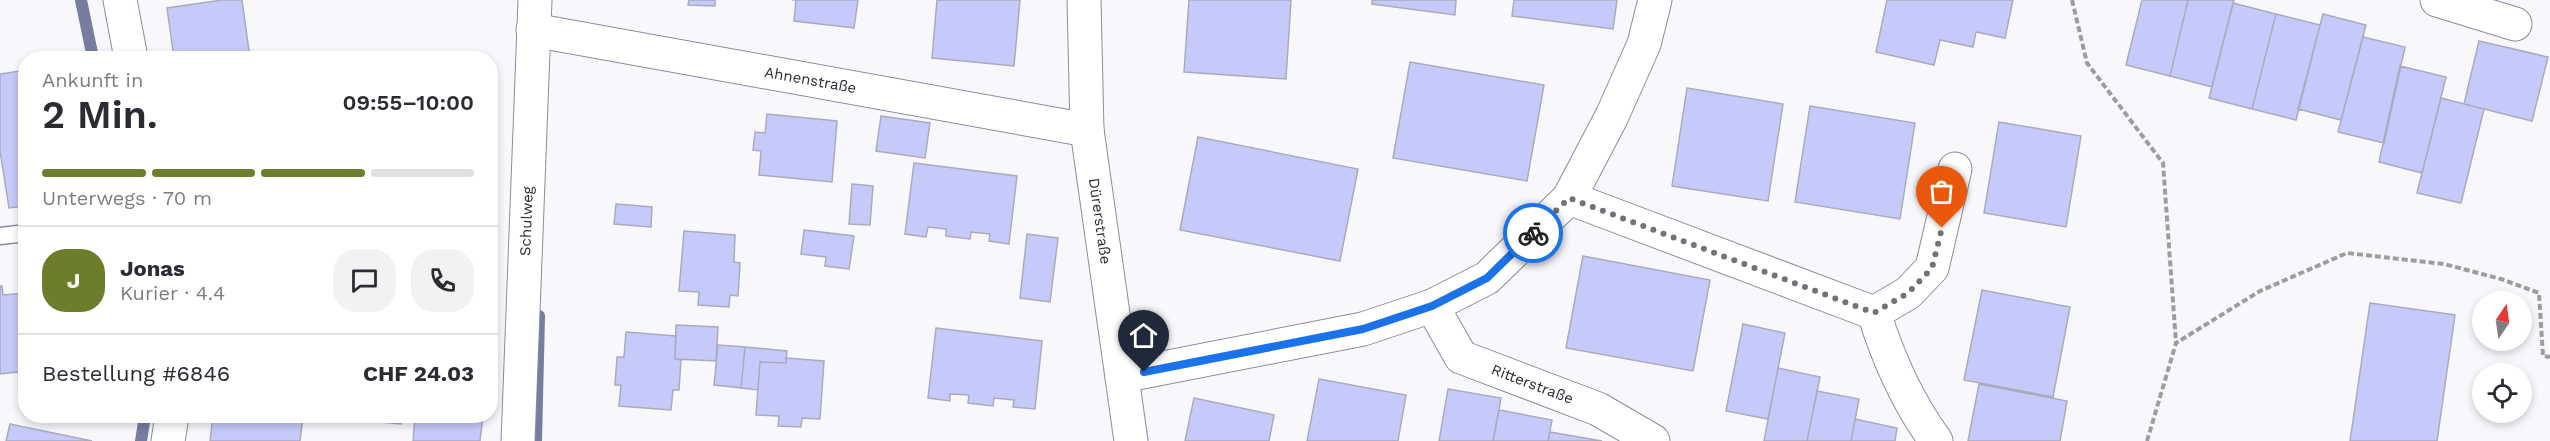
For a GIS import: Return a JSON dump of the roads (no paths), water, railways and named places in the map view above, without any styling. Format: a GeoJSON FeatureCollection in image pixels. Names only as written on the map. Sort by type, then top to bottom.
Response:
{"type":"FeatureCollection","features":[{"type":"Feature","properties":{"kind":"street"},"geometry":{"type":"LineString","coordinates":[[120,0],[130,51]]}},
{"type":"Feature","properties":{"kind":"street","name":"Dürerstraße"},"geometry":{"type":"LineString","coordinates":[[1084,0],[1087,130],[1131,441]]}},
{"type":"Feature","properties":{"kind":"street"},"geometry":{"type":"LineString","coordinates":[[1122,376],[1363,329],[1432,306],[1487,278],[1569,198],[1612,117],[1644,44],[1655,0]]}},
{"type":"Feature","properties":{"kind":"street"},"geometry":{"type":"LineString","coordinates":[[2437,0],[2515,24]]}},
{"type":"Feature","properties":{"kind":"street","name":"Ahnenstraße"},"geometry":{"type":"LineString","coordinates":[[534,15],[1087,130]]}},
{"type":"Feature","properties":{"kind":"street","name":"Schulweg"},"geometry":{"type":"LineString","coordinates":[[518,441],[534,15]]}},
{"type":"Feature","properties":{"kind":"street"},"geometry":{"type":"LineString","coordinates":[[1874,313],[1908,293],[1932,268],[1955,169]]}},
{"type":"Feature","properties":{"kind":"street"},"geometry":{"type":"LineString","coordinates":[[1569,198],[1874,313]]}},
{"type":"Feature","properties":{"kind":"street","name":"Ritterstraße"},"geometry":{"type":"LineString","coordinates":[[1432,306],[1461,357],[1598,409],[1653,441]]}},
{"type":"Feature","properties":{"kind":"street"},"geometry":{"type":"LineString","coordinates":[[1874,313],[1886,351],[1921,420],[1936,441]]}},
{"type":"Feature","properties":{"kind":"street"},"geometry":{"type":"LineString","coordinates":[[168,441],[171,423]]}},
{"type":"Feature","properties":{"kind":"lane"},"geometry":{"type":"LineString","coordinates":[[0,236],[18,233]]}},
{"type":"Feature","properties":{"kind":"waterway"},"geometry":{"type":"LineString","coordinates":[[81,0],[92,51]]}},
{"type":"Feature","properties":{"kind":"waterway"},"geometry":{"type":"LineString","coordinates":[[536,441],[539,316]]}},
{"type":"Feature","properties":{"kind":"waterway"},"geometry":{"type":"LineString","coordinates":[[141,441],[144,423]]}}]}
